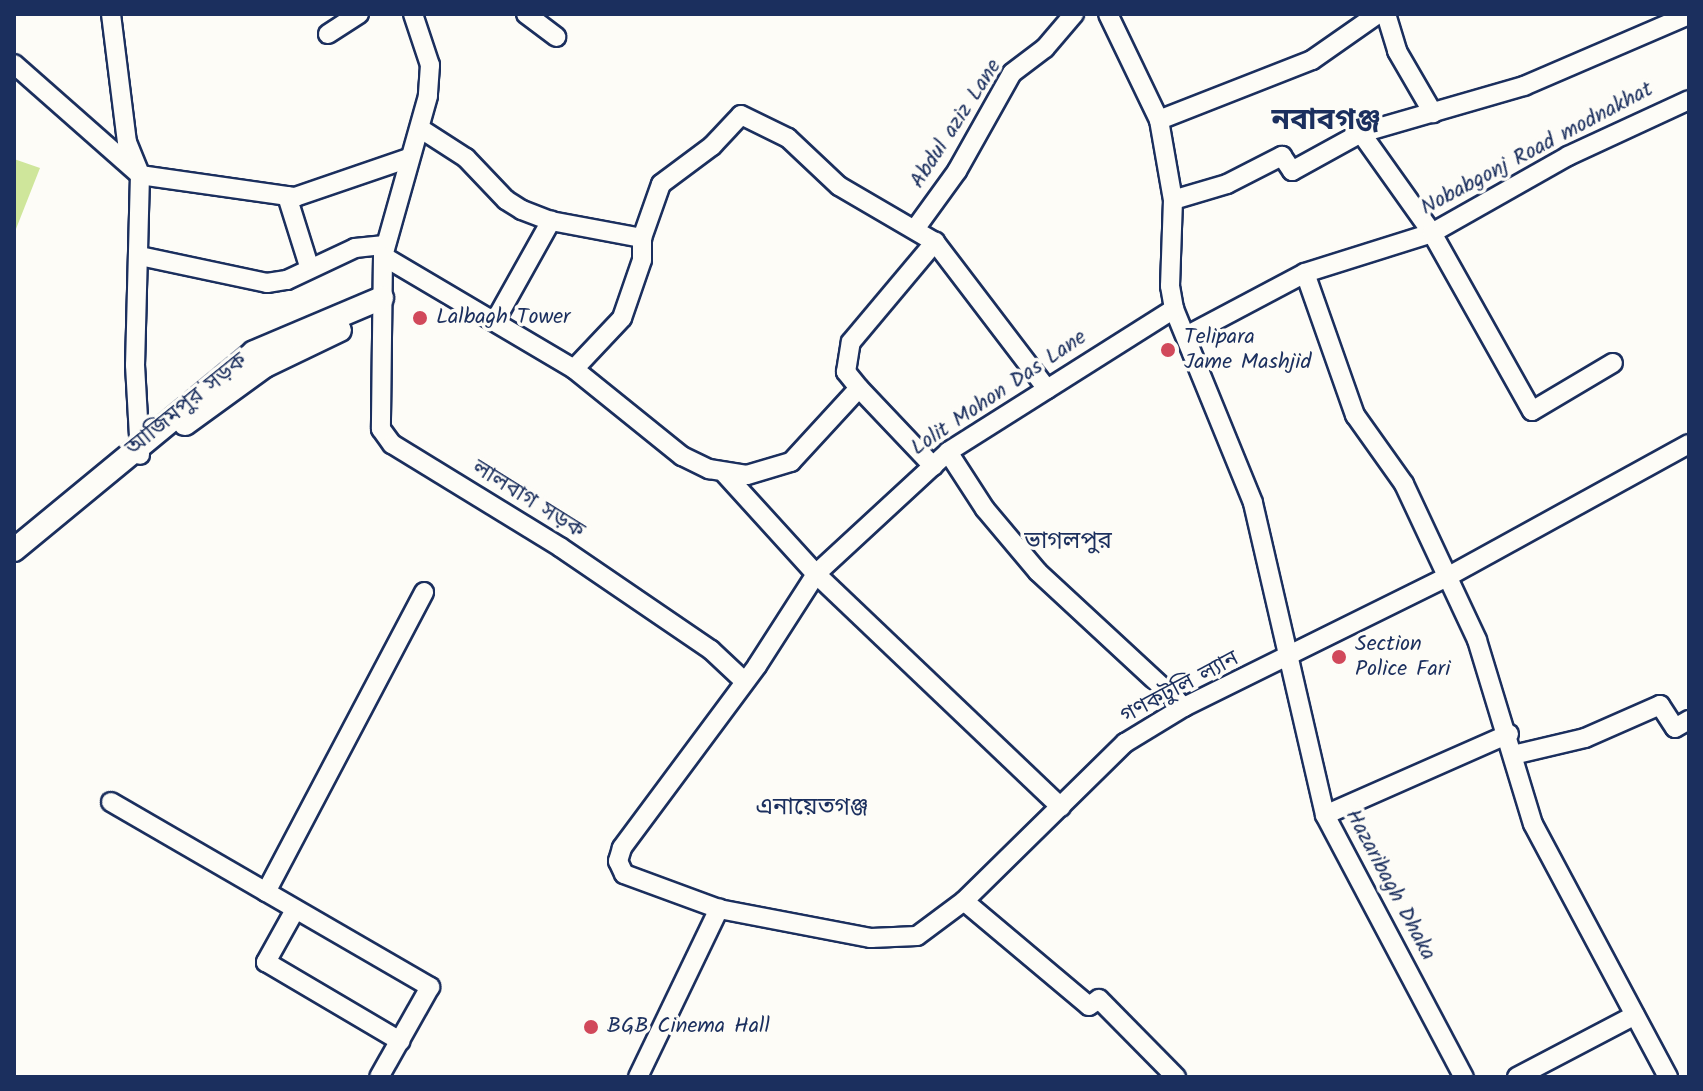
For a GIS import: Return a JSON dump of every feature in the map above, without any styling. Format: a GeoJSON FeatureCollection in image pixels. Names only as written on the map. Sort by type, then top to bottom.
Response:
{"type":"FeatureCollection","features":[{"type":"Feature","properties":{"kind":"main road","name":"আজিমপুর সড়ক"},"geometry":{"type":"LineString","coordinates":[[14,550],[140,450],[265,366],[382,306]]}},
{"type":"Feature","properties":{"kind":"main road","name":"আজিমপুর সড়ক"},"geometry":{"type":"LineString","coordinates":[[14,566],[140,450]]}},
{"type":"Feature","properties":{"kind":"street"},"geometry":{"type":"LineString","coordinates":[[111,14],[127,142],[140,175],[135,365],[140,450]]}},
{"type":"Feature","properties":{"kind":"street"},"geometry":{"type":"LineString","coordinates":[[328,34],[359,14]]}},
{"type":"Feature","properties":{"kind":"street","name":"লালবাগ সড়ক"},"geometry":{"type":"LineString","coordinates":[[413,14],[430,65],[421,129],[409,158],[384,250],[378,412],[381,429],[392,444],[560,547],[711,650],[742,679]]}},
{"type":"Feature","properties":{"kind":"street"},"geometry":{"type":"LineString","coordinates":[[526,14],[556,37]]}},
{"type":"Feature","properties":{"kind":"street","name":"Abdul aziz Lane"},"geometry":{"type":"LineString","coordinates":[[915,229],[957,171],[1012,73],[1045,48],[1072,14]]}},
{"type":"Feature","properties":{"kind":"street"},"geometry":{"type":"LineString","coordinates":[[1108,14],[1159,120],[1173,200],[1170,286],[1174,309]]}},
{"type":"Feature","properties":{"kind":"street"},"geometry":{"type":"LineString","coordinates":[[1159,120],[1312,60],[1378,14]]}},
{"type":"Feature","properties":{"kind":"street"},"geometry":{"type":"LineString","coordinates":[[1386,14],[1397,51],[1433,113]]}},
{"type":"Feature","properties":{"kind":"street"},"geometry":{"type":"LineString","coordinates":[[1173,200],[1227,184],[1282,156],[1292,171],[1361,133],[1524,86],[1689,15]]}},
{"type":"Feature","properties":{"kind":"street"},"geometry":{"type":"LineString","coordinates":[[14,64],[140,175],[287,196],[409,158]]}},
{"type":"Feature","properties":{"kind":"street","name":"Nobabgonj Road modnakhat"},"geometry":{"type":"LineString","coordinates":[[1188,335],[1305,273],[1432,233],[1568,156],[1689,100]]}},
{"type":"Feature","properties":{"kind":"street"},"geometry":{"type":"LineString","coordinates":[[574,369],[622,318],[642,260],[642,238],[661,184],[712,146],[741,115],[788,138],[839,186],[935,242],[1047,389]]}},
{"type":"Feature","properties":{"kind":"street"},"geometry":{"type":"LineString","coordinates":[[421,129],[466,158],[506,200],[551,221],[642,238]]}},
{"type":"Feature","properties":{"kind":"street"},"geometry":{"type":"LineString","coordinates":[[1361,133],[1432,233],[1532,411],[1613,363]]}},
{"type":"Feature","properties":{"kind":"street"},"geometry":{"type":"LineString","coordinates":[[287,196],[309,266]]}},
{"type":"Feature","properties":{"kind":"street"},"geometry":{"type":"LineString","coordinates":[[495,321],[551,221]]}},
{"type":"Feature","properties":{"kind":"street"},"geometry":{"type":"LineString","coordinates":[[933,466],[846,372],[851,342],[935,242]]}},
{"type":"Feature","properties":{"kind":"street"},"geometry":{"type":"LineString","coordinates":[[140,256],[267,283],[287,280],[309,266],[355,248],[384,250],[574,369],[682,456],[725,474],[816,574],[1061,807]]}},
{"type":"Feature","properties":{"kind":"street"},"geometry":{"type":"LineString","coordinates":[[1305,273],[1355,415],[1404,484],[1477,640],[1509,734],[1533,824],[1668,1077]]}},
{"type":"Feature","properties":{"kind":"street","name":"Hazaribagh Dhaka"},"geometry":{"type":"LineString","coordinates":[[1174,309],[1188,335],[1253,503],[1270,562],[1287,660],[1325,815],[1464,1077]]}},
{"type":"Feature","properties":{"kind":"street","name":"Lolit Mohon Das Lane"},"geometry":{"type":"LineString","coordinates":[[624,874],[618,861],[622,848],[742,679],[757,666],[816,574],[948,452],[1174,309]]}},
{"type":"Feature","properties":{"kind":"street"},"geometry":{"type":"LineString","coordinates":[[725,474],[768,472],[791,462],[859,388]]}},
{"type":"Feature","properties":{"kind":"street","name":"গণকটুলি ল্যান"},"geometry":{"type":"LineString","coordinates":[[624,874],[719,909],[871,938],[917,936],[964,901],[1125,743],[1184,707],[1287,660],[1447,577],[1689,444]]}},
{"type":"Feature","properties":{"kind":"street"},"geometry":{"type":"LineString","coordinates":[[948,452],[985,509],[1038,572],[1184,707]]}},
{"type":"Feature","properties":{"kind":"street"},"geometry":{"type":"LineString","coordinates":[[266,892],[424,592]]}},
{"type":"Feature","properties":{"kind":"street"},"geometry":{"type":"LineString","coordinates":[[1513,755],[1614,726],[1660,705],[1675,728],[1689,720]]}},
{"type":"Feature","properties":{"kind":"street"},"geometry":{"type":"LineString","coordinates":[[1325,815],[1509,734]]}},
{"type":"Feature","properties":{"kind":"street"},"geometry":{"type":"LineString","coordinates":[[111,802],[430,987],[379,1077]]}},
{"type":"Feature","properties":{"kind":"street"},"geometry":{"type":"LineString","coordinates":[[964,901],[1089,1006],[1099,999],[1169,1075]]}},
{"type":"Feature","properties":{"kind":"street"},"geometry":{"type":"LineString","coordinates":[[638,1077],[719,909]]}},
{"type":"Feature","properties":{"kind":"street"},"geometry":{"type":"LineString","coordinates":[[295,910],[266,962],[400,1041]]}},
{"type":"Feature","properties":{"kind":"street"},"geometry":{"type":"LineString","coordinates":[[1517,1077],[1635,1015]]}},
{"type":"Feature","properties":{"kind":"green space"},"geometry":{"type":"Polygon","coordinates":[[[14,159],[40,168],[14,234],[14,159]]]}},
{"type":"Feature","properties":{"kind":"place","name":"Lalbagh Tower"},"geometry":{"type":"Point","coordinates":[420,318]}},
{"type":"Feature","properties":{"kind":"place","name":"Telipara Jame Mashjid"},"geometry":{"type":"Point","coordinates":[1168,350]}},
{"type":"Feature","properties":{"kind":"place","name":"Section Police Fari"},"geometry":{"type":"Point","coordinates":[1339,657]}},
{"type":"Feature","properties":{"kind":"place","name":"BGB Cinema Hall"},"geometry":{"type":"Point","coordinates":[591,1027]}},
{"type":"Feature","properties":{"kind":"district","name":"নবাবগঞ্জ"},"geometry":{"type":"Point","coordinates":[1326,121]}},
{"type":"Feature","properties":{"kind":"district","name":"ভাগলপুর"},"geometry":{"type":"Point","coordinates":[1068,542]}},
{"type":"Feature","properties":{"kind":"district","name":"এনায়েতগঞ্জ"},"geometry":{"type":"Point","coordinates":[812,808]}}]}
